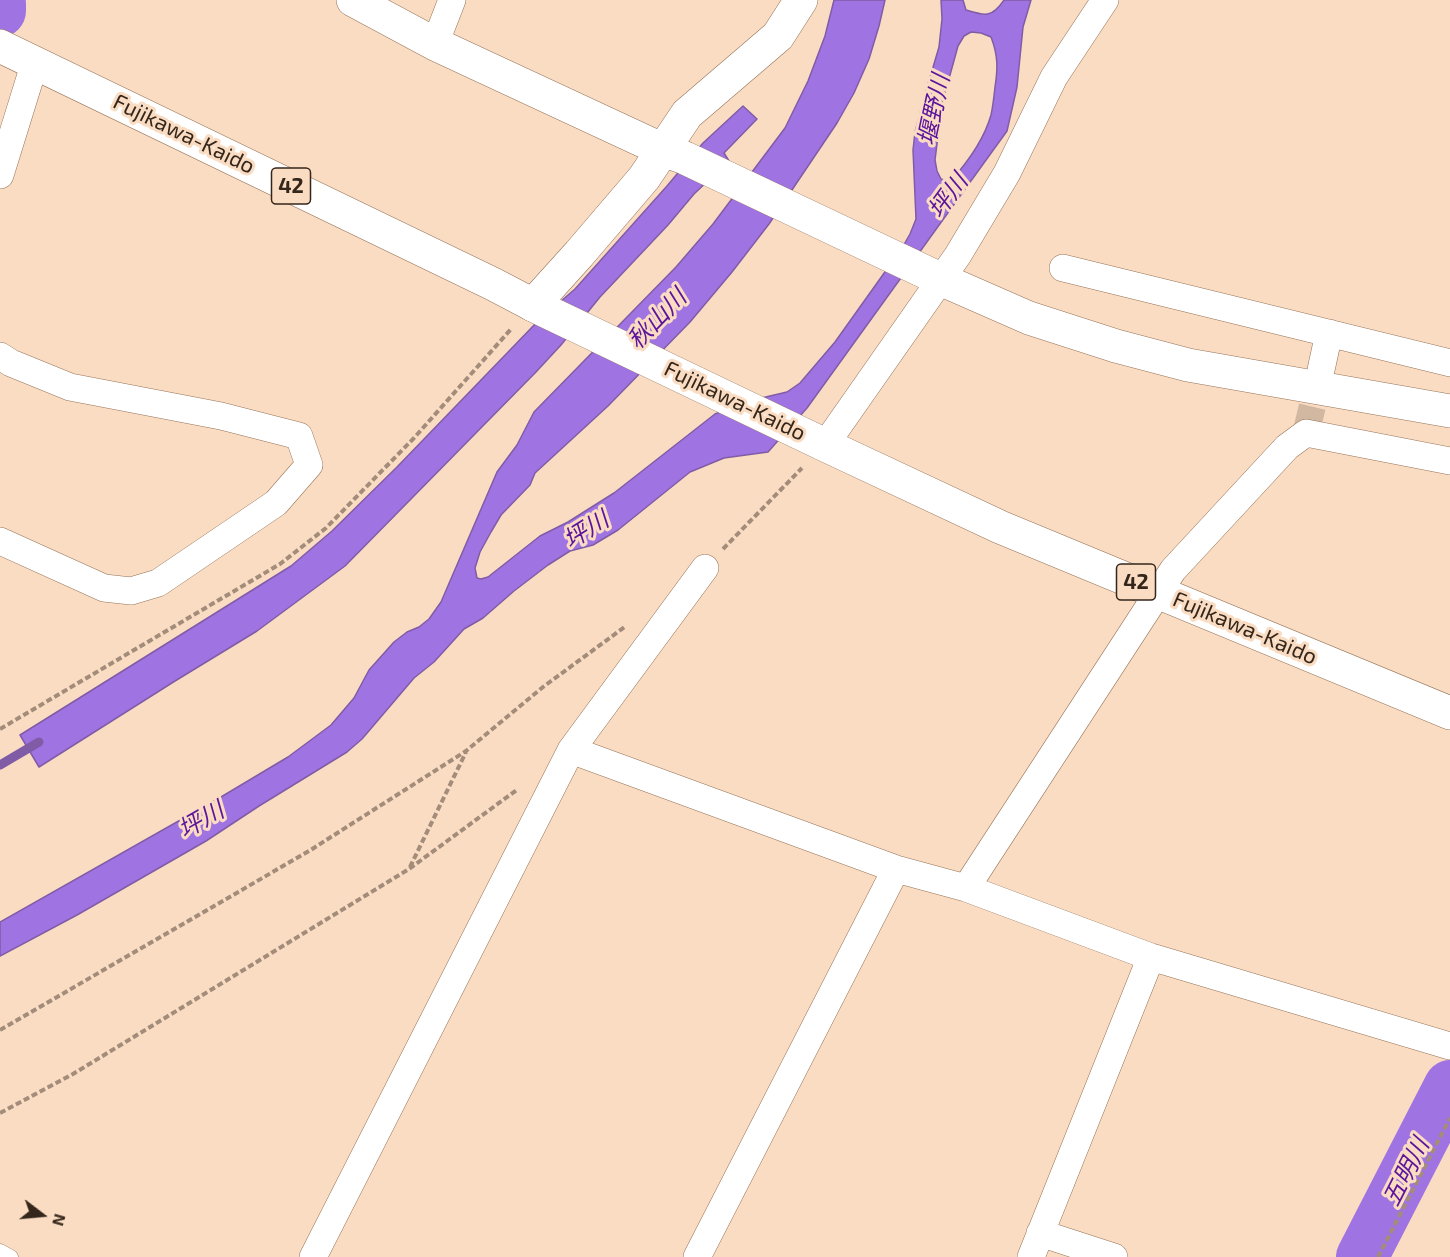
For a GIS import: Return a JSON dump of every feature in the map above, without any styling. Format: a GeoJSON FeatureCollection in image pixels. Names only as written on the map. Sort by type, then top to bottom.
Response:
{"type":"FeatureCollection","features":[{"type":"Feature","properties":{"kind":"main road"},"geometry":{"type":"LineString","coordinates":[[353,0],[435,44],[940,279],[1029,318],[1116,346],[1188,365],[1450,411]]}},
{"type":"Feature","properties":{"kind":"main road"},"geometry":{"type":"LineString","coordinates":[[541,308],[579,254],[637,186],[674,154],[687,114],[778,36],[801,0]]}},
{"type":"Feature","properties":{"kind":"main road","name":"Fujikawa-Kaido"},"geometry":{"type":"LineString","coordinates":[[0,46],[825,445],[1000,527],[1450,713]]}},
{"type":"Feature","properties":{"kind":"street"},"geometry":{"type":"LineString","coordinates":[[435,44],[452,0]]}},
{"type":"Feature","properties":{"kind":"street"},"geometry":{"type":"LineString","coordinates":[[825,445],[958,255],[1007,173],[1054,76],[1105,0]]}},
{"type":"Feature","properties":{"kind":"street"},"geometry":{"type":"LineString","coordinates":[[0,175],[34,61]]}},
{"type":"Feature","properties":{"kind":"street"},"geometry":{"type":"LineString","coordinates":[[1063,268],[1450,363]]}},
{"type":"Feature","properties":{"kind":"street"},"geometry":{"type":"LineString","coordinates":[[1321,370],[1329,333]]}},
{"type":"Feature","properties":{"kind":"street"},"geometry":{"type":"LineString","coordinates":[[0,356],[11,363],[70,387],[221,416],[299,436],[309,465],[276,503],[158,583],[131,591],[104,588],[0,541]]}},
{"type":"Feature","properties":{"kind":"street"},"geometry":{"type":"LineString","coordinates":[[966,888],[1173,570],[1287,447],[1306,433],[1450,461]]}},
{"type":"Feature","properties":{"kind":"street"},"geometry":{"type":"LineString","coordinates":[[313,1257],[571,750],[705,568]]}},
{"type":"Feature","properties":{"kind":"street"},"geometry":{"type":"LineString","coordinates":[[571,750],[896,869],[966,888],[1151,957],[1450,1046]]}},
{"type":"Feature","properties":{"kind":"street"},"geometry":{"type":"LineString","coordinates":[[698,1257],[896,869]]}},
{"type":"Feature","properties":{"kind":"street"},"geometry":{"type":"LineString","coordinates":[[1114,1257],[1035,1245],[1151,957]]}},
{"type":"Feature","properties":{"kind":"lane"},"geometry":{"type":"LineString","coordinates":[[0,1251],[11,1257]]}},
{"type":"Feature","properties":{"kind":"path"},"geometry":{"type":"LineString","coordinates":[[0,729],[280,564],[326,528],[541,308]]}},
{"type":"Feature","properties":{"kind":"path"},"geometry":{"type":"LineString","coordinates":[[0,1030],[309,851],[466,751],[409,870]]}},
{"type":"Feature","properties":{"kind":"path"},"geometry":{"type":"LineString","coordinates":[[0,1113],[73,1074],[409,870],[523,785]]}},
{"type":"Feature","properties":{"kind":"path"},"geometry":{"type":"LineString","coordinates":[[1378,1257],[1450,1118]]}},
{"type":"Feature","properties":{"kind":"water"},"geometry":{"type":"Polygon","coordinates":[[[834,0],[885,0],[869,59],[854,93],[837,123],[769,224],[690,322],[608,406],[535,473],[530,485],[501,515],[491,532],[480,552],[475,568],[477,578],[488,577],[540,536],[568,522],[614,493],[715,414],[753,400],[787,392],[800,383],[835,342],[902,248],[916,219],[913,150],[915,132],[939,47],[942,19],[941,0],[963,0],[966,10],[988,14],[996,10],[1004,0],[1031,0],[1023,27],[1017,87],[1007,131],[807,408],[768,452],[724,458],[690,472],[618,530],[593,545],[570,551],[548,565],[483,618],[464,629],[434,662],[414,678],[362,739],[347,752],[206,841],[0,956],[0,922],[288,757],[331,725],[354,698],[369,670],[394,642],[429,619],[441,602],[497,472],[517,445],[534,412],[676,267],[713,224],[785,128],[808,81],[825,36],[834,0]],[[971,32],[964,36],[958,46],[942,104],[935,160],[941,179],[950,182],[974,151],[991,115],[997,62],[991,37],[971,32]]]}},
{"type":"Feature","properties":{"kind":"water"},"geometry":{"type":"Polygon","coordinates":[[[743,106],[757,119],[724,153],[729,161],[694,194],[600,297],[536,372],[345,566],[257,631],[39,767],[20,735],[291,566],[332,531],[538,321],[575,289],[703,143],[743,106]]]}},
{"type":"Feature","properties":{"kind":"waterway"},"geometry":{"type":"LineString","coordinates":[[0,4],[0,11]]}},
{"type":"Feature","properties":{"kind":"waterway"},"geometry":{"type":"LineString","coordinates":[[0,765],[39,742]]}},
{"type":"Feature","properties":{"kind":"waterway","name":"五明川"},"geometry":{"type":"LineString","coordinates":[[1362,1257],[1450,1086]]}},
{"type":"Feature","properties":{"kind":"tunnel"},"geometry":{"type":"LineString","coordinates":[[1306,433],[1321,370]]}},
{"type":"Feature","properties":{"kind":"water label","name":"堰野川"},"geometry":{"type":"Point","coordinates":[934,110]}},
{"type":"Feature","properties":{"kind":"water label","name":"坪川"},"geometry":{"type":"Point","coordinates":[948,196]}},
{"type":"Feature","properties":{"kind":"water label","name":"秋山川"},"geometry":{"type":"Point","coordinates":[657,319]}},
{"type":"Feature","properties":{"kind":"water label","name":"坪川"},"geometry":{"type":"Point","coordinates":[586,530]}},
{"type":"Feature","properties":{"kind":"water label","name":"坪川"},"geometry":{"type":"Point","coordinates":[201,820]}}]}
